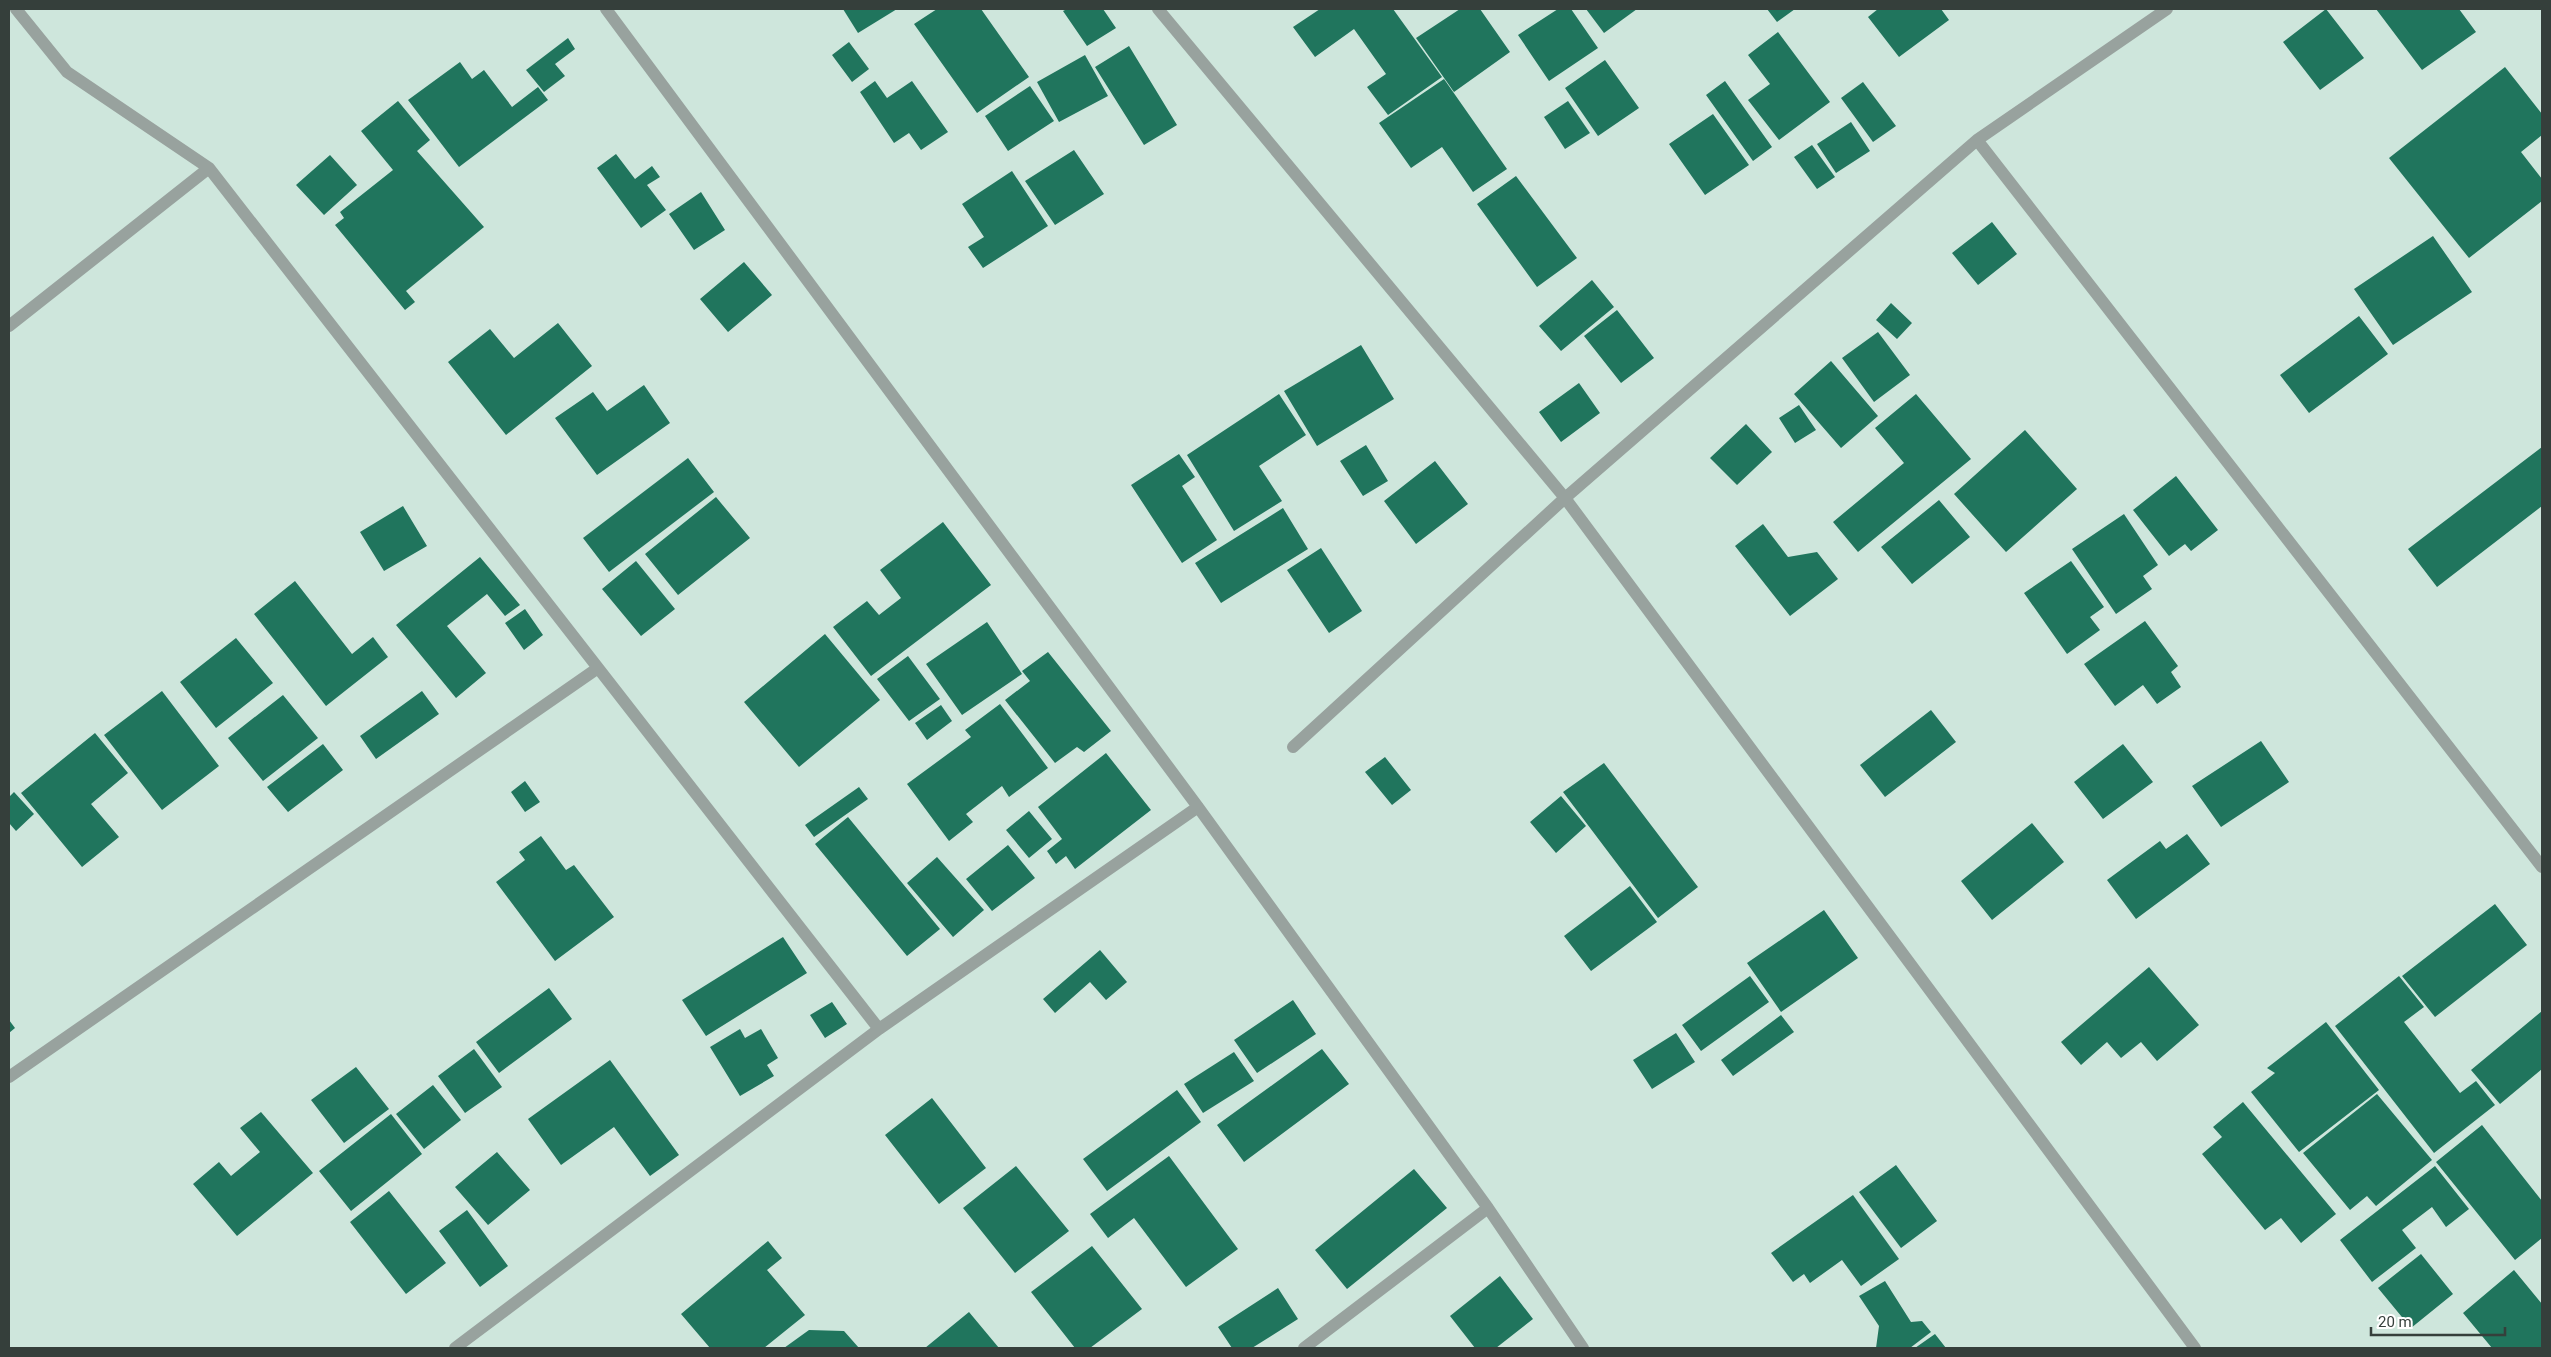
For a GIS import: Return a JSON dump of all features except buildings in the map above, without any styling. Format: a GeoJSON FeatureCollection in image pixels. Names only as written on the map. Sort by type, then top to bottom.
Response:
{"type":"FeatureCollection","features":[{"type":"Feature","properties":{"kind":"street"},"geometry":{"type":"LineString","coordinates":[[16,9],[67,72],[209,168],[879,1029]]}},
{"type":"Feature","properties":{"kind":"street"},"geometry":{"type":"LineString","coordinates":[[606,9],[1198,807],[1488,1208],[1583,1348]]}},
{"type":"Feature","properties":{"kind":"street"},"geometry":{"type":"LineString","coordinates":[[1158,9],[1565,498],[2195,1348]]}},
{"type":"Feature","properties":{"kind":"street"},"geometry":{"type":"LineString","coordinates":[[1293,747],[1565,498],[1977,140],[2167,9]]}},
{"type":"Feature","properties":{"kind":"street"},"geometry":{"type":"LineString","coordinates":[[1977,140],[2542,867]]}},
{"type":"Feature","properties":{"kind":"street"},"geometry":{"type":"LineString","coordinates":[[9,326],[209,168]]}},
{"type":"Feature","properties":{"kind":"street"},"geometry":{"type":"LineString","coordinates":[[9,1077],[598,668]]}},
{"type":"Feature","properties":{"kind":"street"},"geometry":{"type":"LineString","coordinates":[[455,1348],[879,1029],[1198,807]]}},
{"type":"Feature","properties":{"kind":"street"},"geometry":{"type":"LineString","coordinates":[[1304,1348],[1488,1208]]}}]}
